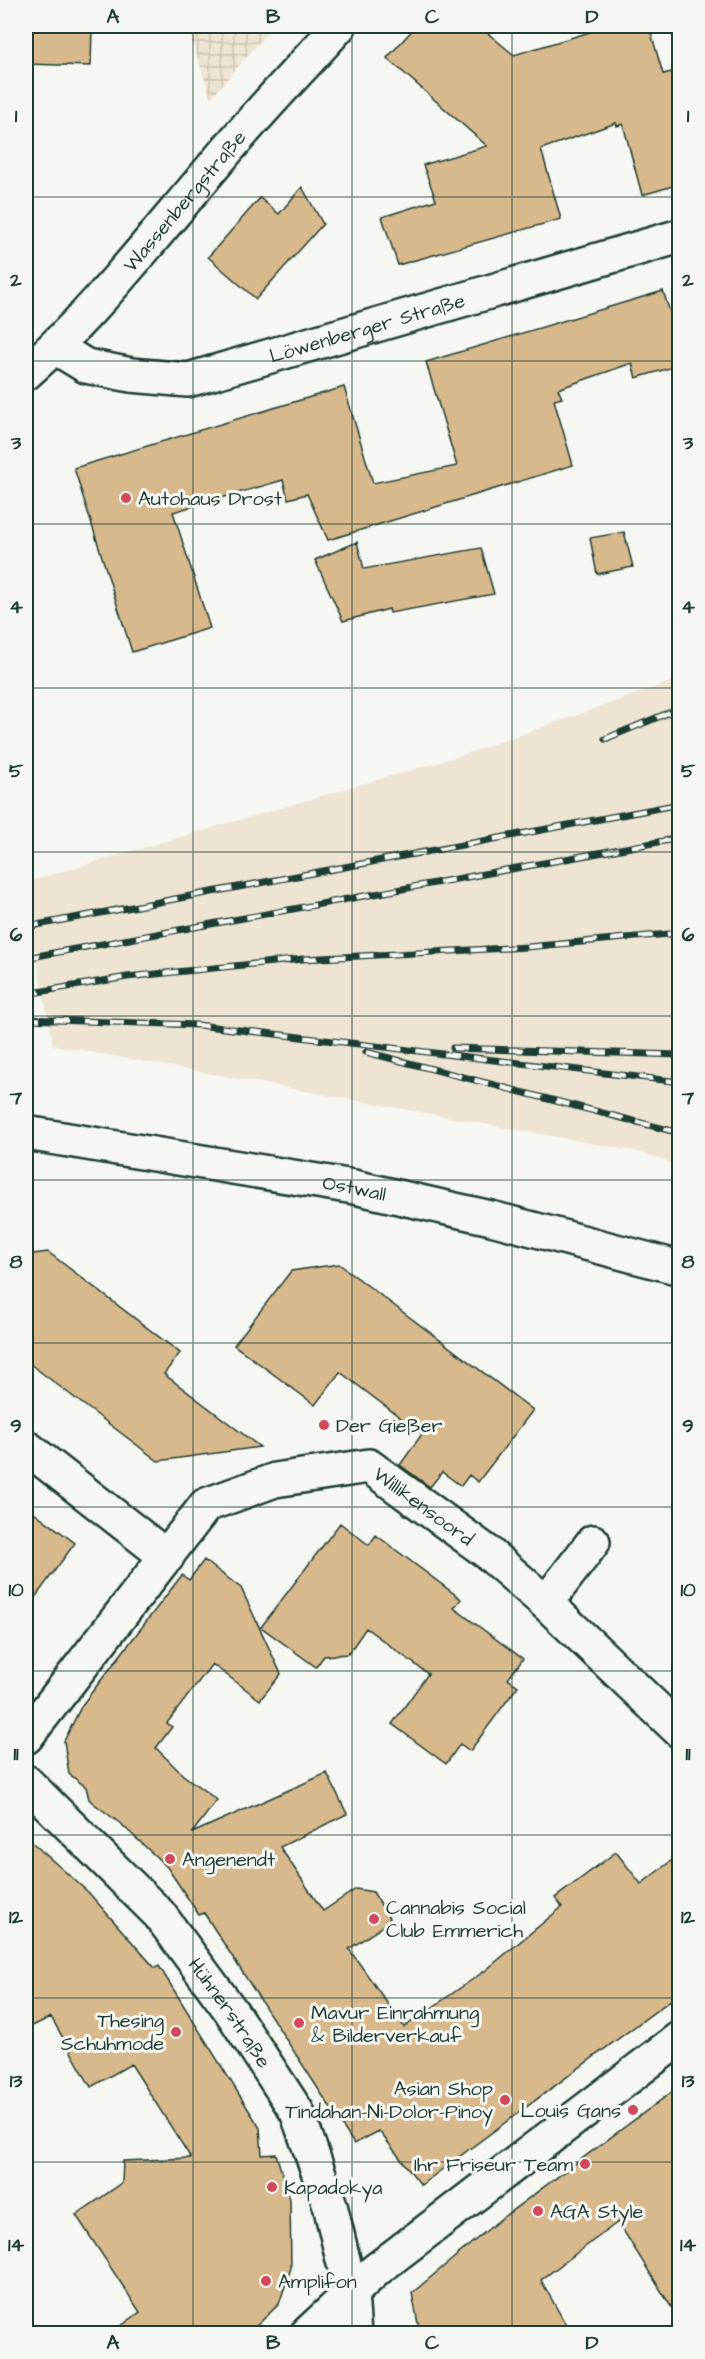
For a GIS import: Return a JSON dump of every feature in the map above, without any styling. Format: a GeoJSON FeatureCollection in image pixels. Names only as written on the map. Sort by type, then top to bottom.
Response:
{"type":"FeatureCollection","features":[{"type":"Feature","properties":{"kind":"street","name":"Wassenbergstraße"},"geometry":{"type":"LineString","coordinates":[[26,373],[55,347],[114,284],[214,164],[339,26]]}},
{"type":"Feature","properties":{"kind":"street","name":"Löwenberger Straße"},"geometry":{"type":"LineString","coordinates":[[55,347],[86,366],[131,375],[188,380],[680,236]]}},
{"type":"Feature","properties":{"kind":"street","name":"Ostwall"},"geometry":{"type":"LineString","coordinates":[[26,1132],[354,1187],[492,1218],[680,1268]]}},
{"type":"Feature","properties":{"kind":"street"},"geometry":{"type":"LineString","coordinates":[[26,1447],[167,1557]]}},
{"type":"Feature","properties":{"kind":"street","name":"Willikensoord"},"geometry":{"type":"LineString","coordinates":[[26,1737],[206,1505],[275,1480],[369,1466],[487,1552],[546,1603],[680,1731]]}},
{"type":"Feature","properties":{"kind":"street"},"geometry":{"type":"LineString","coordinates":[[546,1603],[593,1542]]}},
{"type":"Feature","properties":{"kind":"street","name":"Hühnerstraße"},"geometry":{"type":"LineString","coordinates":[[26,1782],[159,1914],[231,2011],[297,2112],[330,2205],[351,2293],[354,2334]]}},
{"type":"Feature","properties":{"kind":"street"},"geometry":{"type":"LineString","coordinates":[[307,2334],[376,2270],[680,2038]]}},
{"type":"Feature","properties":{"kind":"shaded area"},"geometry":{"type":"Polygon","coordinates":[[[187,26],[273,26],[211,98],[187,26]]]}},
{"type":"Feature","properties":{"kind":"shaded area"},"geometry":{"type":"Polygon","coordinates":[[[679,679],[679,1165],[639,1152],[53,1045],[26,907],[26,882],[463,755],[679,679]]]}},
{"type":"Feature","properties":{"kind":"building"},"geometry":{"type":"Polygon","coordinates":[[[26,26],[92,26],[91,66],[26,64],[26,26]]]}},
{"type":"Feature","properties":{"kind":"building"},"geometry":{"type":"Polygon","coordinates":[[[416,26],[479,26],[514,55],[590,32],[588,26],[649,26],[663,74],[680,70],[680,184],[642,195],[623,124],[617,126],[616,123],[541,149],[561,219],[398,265],[382,217],[436,200],[423,165],[487,146],[387,58],[416,26]]]}},
{"type":"Feature","properties":{"kind":"building"},"geometry":{"type":"Polygon","coordinates":[[[302,187],[323,224],[256,299],[208,257],[260,198],[279,214],[302,187]]]}},
{"type":"Feature","properties":{"kind":"building"},"geometry":{"type":"Polygon","coordinates":[[[663,291],[680,342],[680,365],[636,378],[632,363],[558,389],[562,398],[554,400],[573,465],[328,540],[307,494],[288,499],[283,480],[173,512],[210,628],[132,652],[74,468],[344,387],[373,483],[457,466],[426,362],[663,291]]]}},
{"type":"Feature","properties":{"kind":"building"},"geometry":{"type":"Polygon","coordinates":[[[624,532],[633,567],[597,574],[590,538],[624,532]]]}},
{"type":"Feature","properties":{"kind":"building"},"geometry":{"type":"Polygon","coordinates":[[[357,542],[364,569],[481,548],[494,594],[390,613],[389,609],[343,621],[315,560],[357,542]]]}},
{"type":"Feature","properties":{"kind":"building"},"geometry":{"type":"Polygon","coordinates":[[[48,1252],[180,1353],[164,1374],[260,1447],[158,1461],[26,1361],[26,1255],[48,1252]]]}},
{"type":"Feature","properties":{"kind":"building"},"geometry":{"type":"Polygon","coordinates":[[[339,1264],[533,1410],[478,1482],[469,1475],[461,1486],[442,1472],[430,1487],[400,1465],[422,1434],[340,1372],[315,1405],[234,1345],[291,1271],[339,1264]]]}},
{"type":"Feature","properties":{"kind":"building"},"geometry":{"type":"Polygon","coordinates":[[[26,1506],[75,1543],[26,1610],[26,1506]]]}},
{"type":"Feature","properties":{"kind":"building"},"geometry":{"type":"Polygon","coordinates":[[[340,1523],[369,1545],[376,1535],[461,1599],[454,1608],[523,1659],[508,1679],[518,1686],[470,1751],[460,1744],[446,1764],[392,1724],[428,1674],[366,1628],[348,1654],[324,1656],[316,1667],[261,1627],[340,1523]]]}},
{"type":"Feature","properties":{"kind":"building"},"geometry":{"type":"Polygon","coordinates":[[[204,1560],[241,1588],[281,1674],[260,1700],[212,1664],[167,1723],[172,1727],[156,1748],[183,1775],[217,1800],[192,1833],[327,1773],[347,1814],[280,1847],[323,1911],[356,1889],[373,1892],[391,1921],[349,1949],[404,2027],[486,1970],[562,1907],[555,1898],[616,1852],[641,1884],[680,1854],[680,1993],[421,2185],[379,2131],[354,2144],[204,1913],[199,1915],[167,1867],[121,1824],[93,1803],[89,1799],[86,1787],[69,1774],[64,1741],[82,1705],[182,1575],[189,1580],[204,1560]]]}},
{"type":"Feature","properties":{"kind":"building"},"geometry":{"type":"Polygon","coordinates":[[[26,1837],[88,1892],[155,1968],[159,1966],[260,2128],[262,2155],[276,2154],[290,2199],[291,2268],[279,2304],[248,2334],[110,2334],[140,2312],[76,2215],[122,2183],[123,2161],[191,2158],[131,2064],[91,2087],[51,2017],[26,2029],[26,1837]]]}},
{"type":"Feature","properties":{"kind":"building"},"geometry":{"type":"Polygon","coordinates":[[[680,2086],[680,2321],[618,2222],[541,2280],[571,2334],[420,2334],[412,2293],[498,2221],[680,2086]]]}},
{"type":"Feature","properties":{"kind":"railway"},"geometry":{"type":"LineString","coordinates":[[605,739],[680,708]]}},
{"type":"Feature","properties":{"kind":"railway"},"geometry":{"type":"LineString","coordinates":[[26,927],[680,804]]}},
{"type":"Feature","properties":{"kind":"railway"},"geometry":{"type":"LineString","coordinates":[[26,958],[680,838]]}},
{"type":"Feature","properties":{"kind":"railway"},"geometry":{"type":"LineString","coordinates":[[26,994],[127,977],[303,959],[527,947],[680,933]]}},
{"type":"Feature","properties":{"kind":"railway"},"geometry":{"type":"LineString","coordinates":[[26,1019],[198,1025],[680,1082]]}},
{"type":"Feature","properties":{"kind":"railway"},"geometry":{"type":"LineString","coordinates":[[453,1048],[680,1055]]}},
{"type":"Feature","properties":{"kind":"railway"},"geometry":{"type":"LineString","coordinates":[[366,1052],[680,1133]]}},
{"type":"Feature","properties":{"kind":"place","name":"Autohaus Drost"},"geometry":{"type":"Point","coordinates":[126,498]}},
{"type":"Feature","properties":{"kind":"place","name":"Der Gießer"},"geometry":{"type":"Point","coordinates":[324,1425]}},
{"type":"Feature","properties":{"kind":"place","name":"Angenendt"},"geometry":{"type":"Point","coordinates":[170,1859]}},
{"type":"Feature","properties":{"kind":"place","name":"Cannabis Social Club Emmerich"},"geometry":{"type":"Point","coordinates":[374,1919]}},
{"type":"Feature","properties":{"kind":"place","name":"Mavur Einrahmung & Bilderverkauf"},"geometry":{"type":"Point","coordinates":[299,2023]}},
{"type":"Feature","properties":{"kind":"place","name":"Thesing Schuhmode"},"geometry":{"type":"Point","coordinates":[176,2032]}},
{"type":"Feature","properties":{"kind":"place","name":"Asian Shop Tindahan-Ni-Dolor-Pinoy"},"geometry":{"type":"Point","coordinates":[505,2100]}},
{"type":"Feature","properties":{"kind":"place","name":"Louis Gans"},"geometry":{"type":"Point","coordinates":[633,2110]}},
{"type":"Feature","properties":{"kind":"place","name":"Ihr Friseur Team"},"geometry":{"type":"Point","coordinates":[585,2164]}},
{"type":"Feature","properties":{"kind":"place","name":"Kapadokya"},"geometry":{"type":"Point","coordinates":[272,2187]}},
{"type":"Feature","properties":{"kind":"place","name":"AGA Style"},"geometry":{"type":"Point","coordinates":[538,2211]}},
{"type":"Feature","properties":{"kind":"place","name":"Amplifon"},"geometry":{"type":"Point","coordinates":[266,2281]}}]}
